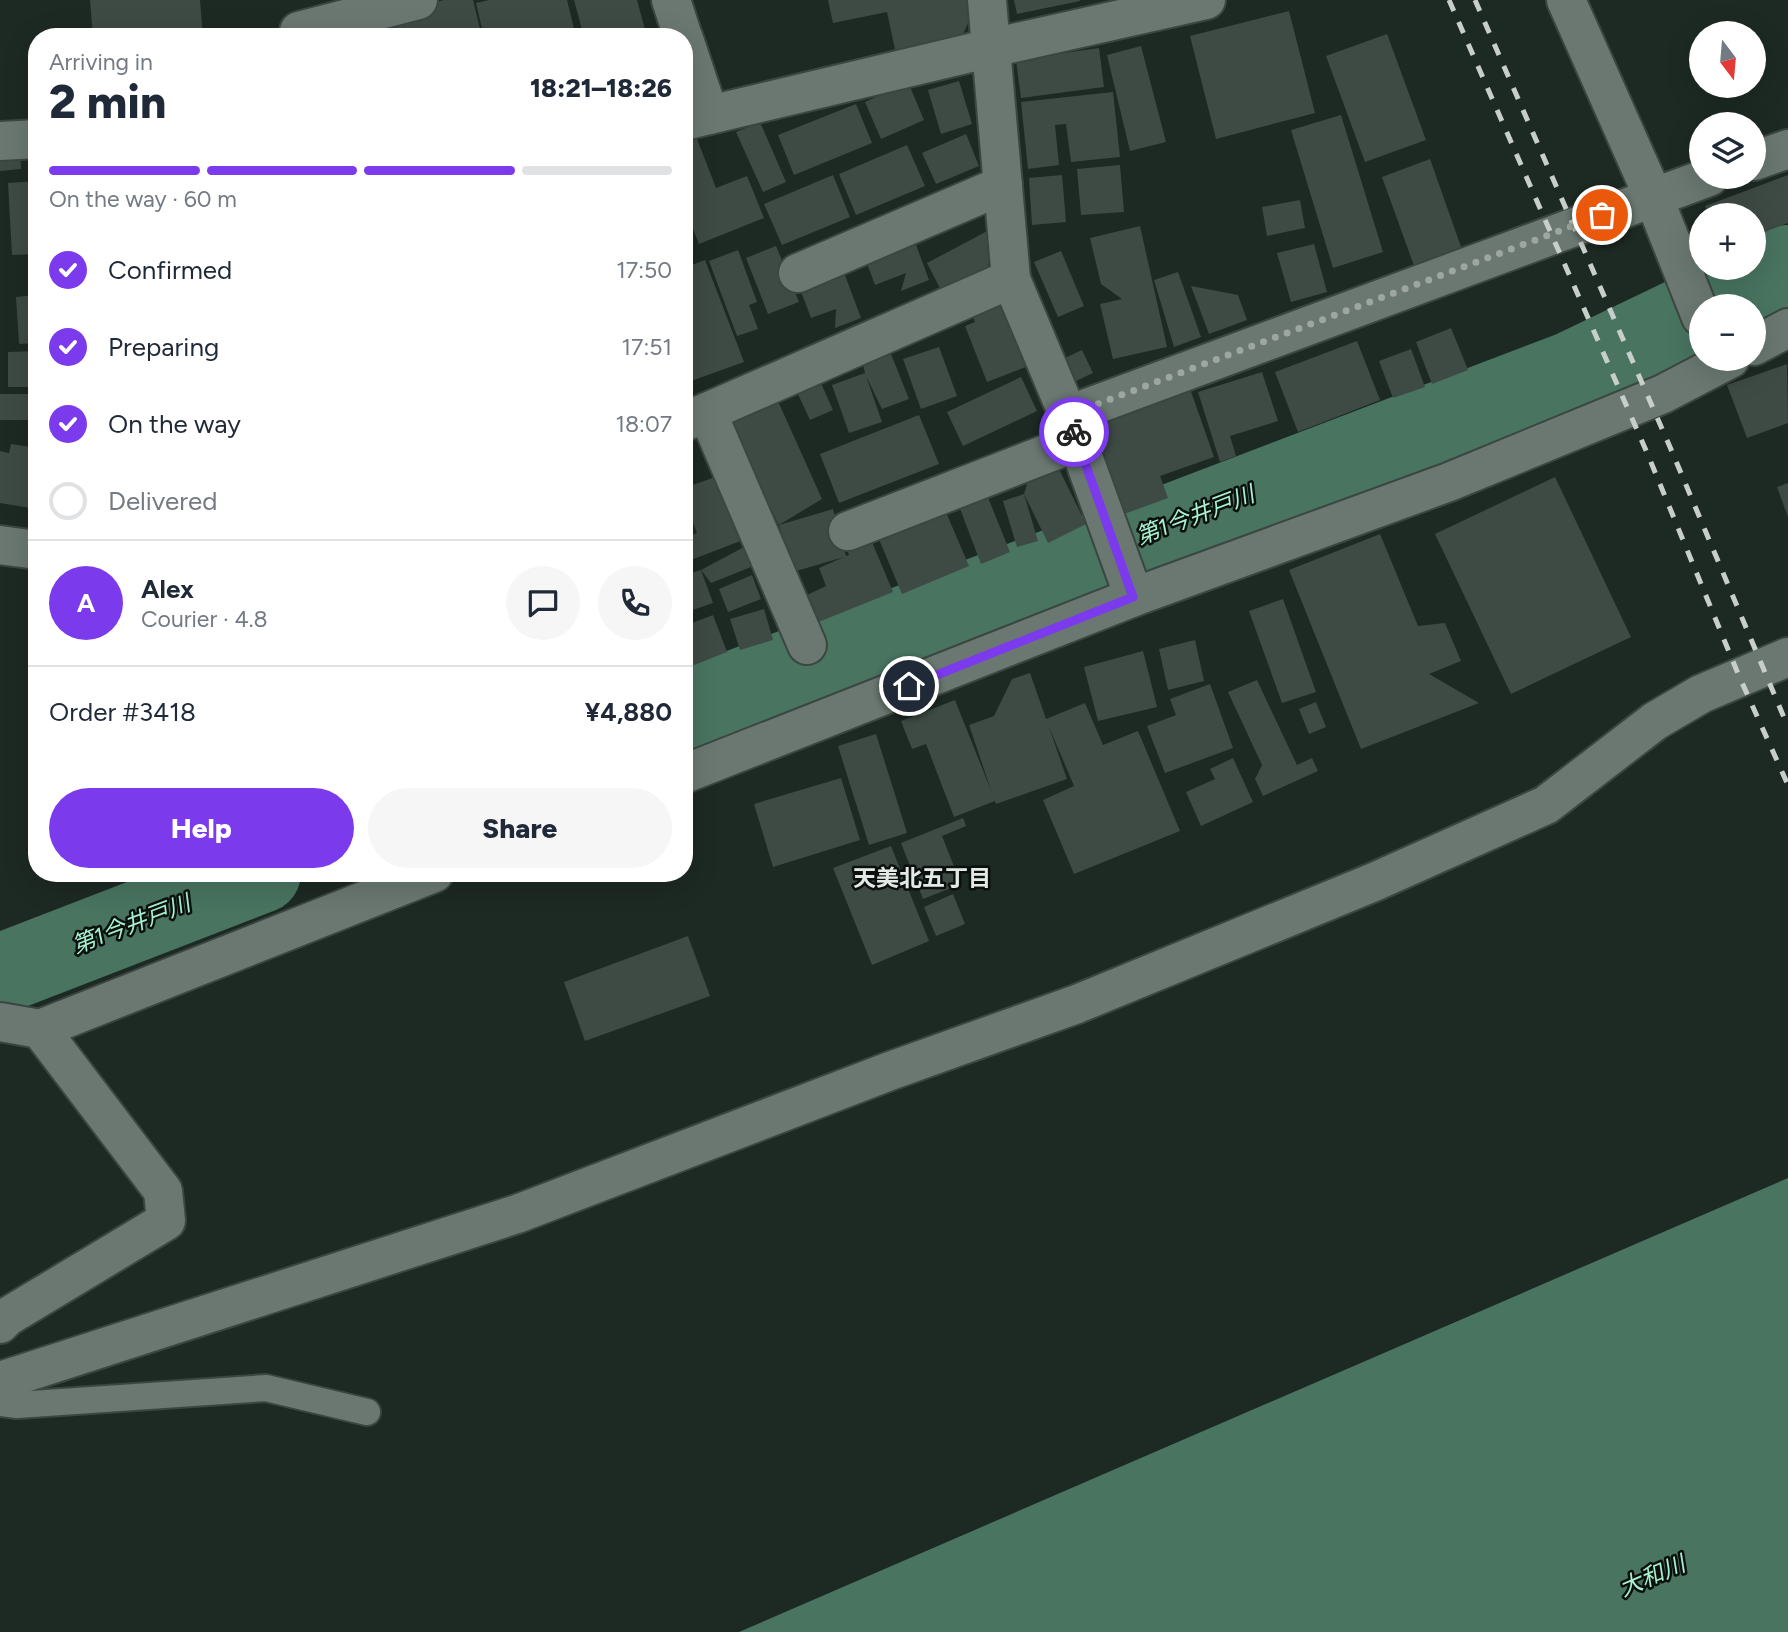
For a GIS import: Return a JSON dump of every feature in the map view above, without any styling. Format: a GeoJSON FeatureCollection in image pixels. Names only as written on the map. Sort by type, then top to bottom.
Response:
{"type":"FeatureCollection","features":[{"type":"Feature","properties":{"kind":"street"},"geometry":{"type":"LineString","coordinates":[[311,28],[418,0]]}},
{"type":"Feature","properties":{"kind":"street"},"geometry":{"type":"LineString","coordinates":[[671,0],[681,28]]}},
{"type":"Feature","properties":{"kind":"street"},"geometry":{"type":"LineString","coordinates":[[987,0],[1011,279],[1073,428],[1128,584]]}},
{"type":"Feature","properties":{"kind":"street"},"geometry":{"type":"LineString","coordinates":[[693,93],[697,118],[1206,0]]}},
{"type":"Feature","properties":{"kind":"street"},"geometry":{"type":"LineString","coordinates":[[1566,0],[1653,196],[1692,294]]}},
{"type":"Feature","properties":{"kind":"street"},"geometry":{"type":"LineString","coordinates":[[0,141],[28,139]]}},
{"type":"Feature","properties":{"kind":"street"},"geometry":{"type":"LineString","coordinates":[[1766,157],[1788,149]]}},
{"type":"Feature","properties":{"kind":"street"},"geometry":{"type":"LineString","coordinates":[[848,531],[1073,428],[1689,184]]}},
{"type":"Feature","properties":{"kind":"street"},"geometry":{"type":"LineString","coordinates":[[798,272],[1003,185]]}},
{"type":"Feature","properties":{"kind":"street"},"geometry":{"type":"LineString","coordinates":[[807,645],[696,417],[1011,279]]}},
{"type":"Feature","properties":{"kind":"street"},"geometry":{"type":"LineString","coordinates":[[1766,340],[1788,328]]}},
{"type":"Feature","properties":{"kind":"street"},"geometry":{"type":"LineString","coordinates":[[693,770],[1128,584],[1449,482],[1663,394],[1704,371]]}},
{"type":"Feature","properties":{"kind":"street"},"geometry":{"type":"LineString","coordinates":[[0,545],[28,549]]}},
{"type":"Feature","properties":{"kind":"street"},"geometry":{"type":"LineString","coordinates":[[0,1381],[517,1214],[890,1071],[1089,999],[1374,882],[1546,805],[1655,721],[1701,694],[1788,657]]}},
{"type":"Feature","properties":{"kind":"street"},"geometry":{"type":"LineString","coordinates":[[0,1022],[40,1028],[411,882]]}},
{"type":"Feature","properties":{"kind":"street"},"geometry":{"type":"LineString","coordinates":[[0,1324],[7,1317],[166,1221],[163,1191],[40,1028]]}},
{"type":"Feature","properties":{"kind":"lane"},"geometry":{"type":"LineString","coordinates":[[0,1403],[17,1405],[266,1388],[367,1412]]}},
{"type":"Feature","properties":{"kind":"water","name":"大和川"},"geometry":{"type":"Polygon","coordinates":[[[1788,1178],[1788,1632],[739,1632],[1788,1178]]]}},
{"type":"Feature","properties":{"kind":"building"},"geometry":{"type":"Polygon","coordinates":[[[90,0],[200,0],[202,28],[92,28],[90,0]]]}},
{"type":"Feature","properties":{"kind":"building"},"geometry":{"type":"Polygon","coordinates":[[[444,0],[473,0],[480,28],[360,28],[358,22],[444,0]]]}},
{"type":"Feature","properties":{"kind":"building"},"geometry":{"type":"Polygon","coordinates":[[[489,0],[567,0],[574,28],[482,28],[476,3],[489,0]]]}},
{"type":"Feature","properties":{"kind":"building"},"geometry":{"type":"Polygon","coordinates":[[[574,0],[637,0],[645,28],[582,28],[574,0]]]}},
{"type":"Feature","properties":{"kind":"building"},"geometry":{"type":"Polygon","coordinates":[[[828,0],[966,0],[970,20],[959,41],[896,54],[887,12],[833,23],[828,0]]]}},
{"type":"Feature","properties":{"kind":"building"},"geometry":{"type":"Polygon","coordinates":[[[1014,0],[1080,0],[1080,1],[1017,14],[1014,0]]]}},
{"type":"Feature","properties":{"kind":"building"},"geometry":{"type":"Polygon","coordinates":[[[1289,11],[1315,113],[1216,139],[1190,36],[1289,11]]]}},
{"type":"Feature","properties":{"kind":"building"},"geometry":{"type":"Polygon","coordinates":[[[1387,34],[1426,140],[1365,162],[1326,56],[1387,34]]]}},
{"type":"Feature","properties":{"kind":"building"},"geometry":{"type":"Polygon","coordinates":[[[1141,46],[1166,142],[1130,151],[1107,55],[1141,46]]]}},
{"type":"Feature","properties":{"kind":"building"},"geometry":{"type":"Polygon","coordinates":[[[1099,48],[1104,87],[1021,98],[1016,60],[1099,48]]]}},
{"type":"Feature","properties":{"kind":"building"},"geometry":{"type":"Polygon","coordinates":[[[959,81],[972,124],[941,134],[928,90],[959,81]]]}},
{"type":"Feature","properties":{"kind":"building"},"geometry":{"type":"Polygon","coordinates":[[[908,82],[924,120],[881,139],[865,102],[908,82]]]}},
{"type":"Feature","properties":{"kind":"building"},"geometry":{"type":"Polygon","coordinates":[[[1113,92],[1120,157],[1071,162],[1066,124],[1055,125],[1059,165],[1028,169],[1021,102],[1113,92]]]}},
{"type":"Feature","properties":{"kind":"building"},"geometry":{"type":"Polygon","coordinates":[[[856,104],[872,143],[794,175],[778,135],[856,104]]]}},
{"type":"Feature","properties":{"kind":"building"},"geometry":{"type":"Polygon","coordinates":[[[1341,115],[1383,252],[1333,268],[1291,130],[1341,115]]]}},
{"type":"Feature","properties":{"kind":"building"},"geometry":{"type":"Polygon","coordinates":[[[760,122],[786,182],[763,192],[736,132],[760,122]]]}},
{"type":"Feature","properties":{"kind":"building"},"geometry":{"type":"Polygon","coordinates":[[[966,134],[979,166],[936,184],[922,153],[966,134]]]}},
{"type":"Feature","properties":{"kind":"building"},"geometry":{"type":"Polygon","coordinates":[[[697,139],[716,188],[747,176],[764,218],[699,244],[693,229],[693,141],[697,139]]]}},
{"type":"Feature","properties":{"kind":"building"},"geometry":{"type":"Polygon","coordinates":[[[907,145],[925,186],[856,215],[839,174],[907,145]]]}},
{"type":"Feature","properties":{"kind":"building"},"geometry":{"type":"Polygon","coordinates":[[[20,147],[21,169],[0,171],[0,149],[20,147]]]}},
{"type":"Feature","properties":{"kind":"building"},"geometry":{"type":"Polygon","coordinates":[[[1430,159],[1465,258],[1417,274],[1382,177],[1430,159]]]}},
{"type":"Feature","properties":{"kind":"building"},"geometry":{"type":"Polygon","coordinates":[[[1120,165],[1124,212],[1081,215],[1077,169],[1120,165]]]}},
{"type":"Feature","properties":{"kind":"building"},"geometry":{"type":"Polygon","coordinates":[[[833,175],[850,217],[782,245],[764,204],[833,175]]]}},
{"type":"Feature","properties":{"kind":"building"},"geometry":{"type":"Polygon","coordinates":[[[1062,175],[1066,222],[1032,225],[1029,178],[1062,175]]]}},
{"type":"Feature","properties":{"kind":"building"},"geometry":{"type":"Polygon","coordinates":[[[1788,175],[1788,223],[1766,231],[1766,203],[1713,203],[1751,189],[1766,189],[1766,183],[1788,175]]]}},
{"type":"Feature","properties":{"kind":"building"},"geometry":{"type":"Polygon","coordinates":[[[28,182],[28,254],[12,255],[8,183],[28,182]]]}},
{"type":"Feature","properties":{"kind":"building"},"geometry":{"type":"Polygon","coordinates":[[[1300,200],[1305,228],[1267,236],[1262,207],[1300,200]]]}},
{"type":"Feature","properties":{"kind":"building"},"geometry":{"type":"Polygon","coordinates":[[[1140,226],[1167,347],[1113,359],[1100,304],[1122,299],[1101,284],[1090,238],[1140,226]]]}},
{"type":"Feature","properties":{"kind":"building"},"geometry":{"type":"Polygon","coordinates":[[[993,228],[988,267],[942,292],[927,263],[993,228]]]}},
{"type":"Feature","properties":{"kind":"building"},"geometry":{"type":"Polygon","coordinates":[[[912,234],[929,280],[901,291],[906,273],[875,285],[863,253],[912,234]]]}},
{"type":"Feature","properties":{"kind":"building"},"geometry":{"type":"Polygon","coordinates":[[[1314,244],[1327,292],[1291,302],[1277,253],[1314,244]]]}},
{"type":"Feature","properties":{"kind":"building"},"geometry":{"type":"Polygon","coordinates":[[[776,246],[799,302],[768,314],[746,258],[776,246]]]}},
{"type":"Feature","properties":{"kind":"building"},"geometry":{"type":"Polygon","coordinates":[[[738,250],[757,302],[749,305],[758,329],[737,336],[709,261],[738,250]]]}},
{"type":"Feature","properties":{"kind":"building"},"geometry":{"type":"Polygon","coordinates":[[[1061,251],[1084,306],[1058,317],[1034,262],[1061,251]]]}},
{"type":"Feature","properties":{"kind":"building"},"geometry":{"type":"Polygon","coordinates":[[[705,260],[744,362],[693,380],[693,265],[705,260]]]}},
{"type":"Feature","properties":{"kind":"building"},"geometry":{"type":"Polygon","coordinates":[[[843,270],[861,318],[835,328],[836,309],[811,318],[799,286],[843,270]]]}},
{"type":"Feature","properties":{"kind":"building"},"geometry":{"type":"Polygon","coordinates":[[[1178,272],[1201,337],[1174,347],[1154,280],[1178,272]]]}},
{"type":"Feature","properties":{"kind":"building"},"geometry":{"type":"Polygon","coordinates":[[[1191,286],[1238,295],[1247,320],[1209,334],[1191,286]]]}},
{"type":"Feature","properties":{"kind":"building"},"geometry":{"type":"Polygon","coordinates":[[[28,296],[28,344],[19,344],[16,297],[28,296]]]}},
{"type":"Feature","properties":{"kind":"building"},"geometry":{"type":"Polygon","coordinates":[[[1004,297],[1031,365],[987,382],[965,326],[975,322],[970,311],[1004,297]]]}},
{"type":"Feature","properties":{"kind":"building"},"geometry":{"type":"Polygon","coordinates":[[[1451,328],[1468,370],[1432,384],[1416,342],[1451,328]]]}},
{"type":"Feature","properties":{"kind":"building"},"geometry":{"type":"Polygon","coordinates":[[[1357,341],[1380,400],[1298,432],[1275,372],[1357,341]]]}},
{"type":"Feature","properties":{"kind":"building"},"geometry":{"type":"Polygon","coordinates":[[[939,347],[957,396],[921,409],[903,359],[939,347]]]}},
{"type":"Feature","properties":{"kind":"building"},"geometry":{"type":"Polygon","coordinates":[[[889,349],[909,399],[882,409],[866,376],[882,422],[849,433],[832,385],[865,373],[862,360],[889,349]]]}},
{"type":"Feature","properties":{"kind":"building"},"geometry":{"type":"Polygon","coordinates":[[[1411,349],[1425,387],[1393,398],[1379,361],[1411,349]]]}},
{"type":"Feature","properties":{"kind":"building"},"geometry":{"type":"Polygon","coordinates":[[[1082,350],[1093,373],[1076,381],[1065,358],[1082,350]]]}},
{"type":"Feature","properties":{"kind":"building"},"geometry":{"type":"Polygon","coordinates":[[[28,351],[28,387],[8,387],[8,352],[28,351]]]}},
{"type":"Feature","properties":{"kind":"building"},"geometry":{"type":"Polygon","coordinates":[[[1787,364],[1788,423],[1747,438],[1727,385],[1787,364]]]}},
{"type":"Feature","properties":{"kind":"building"},"geometry":{"type":"Polygon","coordinates":[[[1262,372],[1278,421],[1230,436],[1236,456],[1220,462],[1198,392],[1262,372]]]}},
{"type":"Feature","properties":{"kind":"building"},"geometry":{"type":"Polygon","coordinates":[[[1021,377],[1037,411],[963,446],[947,412],[1021,377]]]}},
{"type":"Feature","properties":{"kind":"building"},"geometry":{"type":"Polygon","coordinates":[[[820,381],[833,410],[810,420],[797,392],[820,381]]]}},
{"type":"Feature","properties":{"kind":"building"},"geometry":{"type":"Polygon","coordinates":[[[1188,383],[1214,457],[1160,476],[1168,498],[1116,517],[1085,432],[1099,414],[1188,383]]]}},
{"type":"Feature","properties":{"kind":"building"},"geometry":{"type":"Polygon","coordinates":[[[0,394],[28,394],[28,420],[0,420],[0,394]]]}},
{"type":"Feature","properties":{"kind":"building"},"geometry":{"type":"Polygon","coordinates":[[[777,399],[822,499],[779,525],[727,421],[777,399]]]}},
{"type":"Feature","properties":{"kind":"building"},"geometry":{"type":"Polygon","coordinates":[[[919,415],[939,464],[839,503],[820,454],[919,415]]]}},
{"type":"Feature","properties":{"kind":"building"},"geometry":{"type":"Polygon","coordinates":[[[11,444],[28,447],[28,508],[0,503],[0,451],[9,453],[11,444]]]}},
{"type":"Feature","properties":{"kind":"building"},"geometry":{"type":"Polygon","coordinates":[[[1059,469],[1086,524],[1048,543],[1024,494],[1027,484],[1059,469]]]}},
{"type":"Feature","properties":{"kind":"building"},"geometry":{"type":"Polygon","coordinates":[[[718,476],[743,540],[693,559],[693,535],[697,533],[693,523],[693,485],[718,476]]]}},
{"type":"Feature","properties":{"kind":"building"},"geometry":{"type":"Polygon","coordinates":[[[1555,477],[1631,637],[1511,694],[1435,534],[1555,477]]]}},
{"type":"Feature","properties":{"kind":"building"},"geometry":{"type":"Polygon","coordinates":[[[1788,483],[1788,517],[1777,487],[1788,483]]]}},
{"type":"Feature","properties":{"kind":"building"},"geometry":{"type":"Polygon","coordinates":[[[1024,494],[1038,541],[1017,547],[1003,501],[1024,494]]]}},
{"type":"Feature","properties":{"kind":"building"},"geometry":{"type":"Polygon","coordinates":[[[987,495],[1010,552],[981,564],[959,506],[987,495]]]}},
{"type":"Feature","properties":{"kind":"building"},"geometry":{"type":"Polygon","coordinates":[[[833,509],[846,556],[849,555],[845,545],[869,535],[893,592],[816,623],[805,596],[826,586],[819,568],[844,557],[793,572],[779,525],[833,509]]]}},
{"type":"Feature","properties":{"kind":"building"},"geometry":{"type":"Polygon","coordinates":[[[945,510],[969,566],[902,594],[878,537],[945,510]]]}},
{"type":"Feature","properties":{"kind":"building"},"geometry":{"type":"Polygon","coordinates":[[[1380,534],[1418,626],[1445,623],[1461,661],[1429,674],[1479,703],[1361,749],[1289,570],[1380,534]]]}},
{"type":"Feature","properties":{"kind":"building"},"geometry":{"type":"Polygon","coordinates":[[[744,547],[751,567],[711,583],[701,570],[744,547]]]}},
{"type":"Feature","properties":{"kind":"building"},"geometry":{"type":"Polygon","coordinates":[[[701,570],[713,603],[693,610],[693,572],[701,570]]]}},
{"type":"Feature","properties":{"kind":"building"},"geometry":{"type":"Polygon","coordinates":[[[752,575],[761,599],[728,612],[719,589],[752,575]]]}},
{"type":"Feature","properties":{"kind":"building"},"geometry":{"type":"Polygon","coordinates":[[[1283,599],[1316,692],[1282,703],[1249,611],[1283,599]]]}},
{"type":"Feature","properties":{"kind":"building"},"geometry":{"type":"Polygon","coordinates":[[[764,609],[773,640],[740,650],[730,619],[764,609]]]}},
{"type":"Feature","properties":{"kind":"building"},"geometry":{"type":"Polygon","coordinates":[[[713,615],[727,652],[693,665],[693,623],[713,615]]]}},
{"type":"Feature","properties":{"kind":"building"},"geometry":{"type":"Polygon","coordinates":[[[1195,640],[1204,681],[1168,690],[1159,649],[1195,640]]]}},
{"type":"Feature","properties":{"kind":"building"},"geometry":{"type":"Polygon","coordinates":[[[1143,651],[1157,707],[1098,721],[1084,667],[1143,651]]]}},
{"type":"Feature","properties":{"kind":"building"},"geometry":{"type":"Polygon","coordinates":[[[1030,673],[1046,719],[1085,703],[1103,745],[1138,731],[1180,831],[1074,874],[1043,800],[1074,786],[1049,727],[1067,779],[954,817],[926,744],[912,749],[901,721],[955,700],[992,793],[969,725],[994,716],[1012,679],[1030,673]]]}},
{"type":"Feature","properties":{"kind":"building"},"geometry":{"type":"Polygon","coordinates":[[[1257,680],[1297,765],[1312,758],[1318,771],[1263,796],[1255,779],[1262,765],[1228,692],[1257,680]]]}},
{"type":"Feature","properties":{"kind":"building"},"geometry":{"type":"Polygon","coordinates":[[[1210,684],[1233,748],[1165,773],[1147,726],[1176,715],[1170,699],[1210,684]]]}},
{"type":"Feature","properties":{"kind":"building"},"geometry":{"type":"Polygon","coordinates":[[[1316,702],[1326,727],[1309,734],[1299,709],[1316,702]]]}},
{"type":"Feature","properties":{"kind":"building"},"geometry":{"type":"Polygon","coordinates":[[[876,734],[907,833],[869,845],[838,746],[876,734]]]}},
{"type":"Feature","properties":{"kind":"building"},"geometry":{"type":"Polygon","coordinates":[[[1233,758],[1253,802],[1201,826],[1186,792],[1215,779],[1210,769],[1233,758]]]}},
{"type":"Feature","properties":{"kind":"building"},"geometry":{"type":"Polygon","coordinates":[[[841,778],[860,840],[773,867],[754,804],[841,778]]]}},
{"type":"Feature","properties":{"kind":"building"},"geometry":{"type":"Polygon","coordinates":[[[963,818],[966,826],[942,836],[961,884],[923,899],[901,843],[963,818]]]}},
{"type":"Feature","properties":{"kind":"building"},"geometry":{"type":"Polygon","coordinates":[[[891,846],[929,941],[872,965],[833,868],[891,846]]]}},
{"type":"Feature","properties":{"kind":"building"},"geometry":{"type":"Polygon","coordinates":[[[953,894],[965,924],[936,936],[924,907],[953,894]]]}},
{"type":"Feature","properties":{"kind":"building"},"geometry":{"type":"Polygon","coordinates":[[[688,936],[710,996],[585,1041],[564,982],[688,936]]]}},
{"type":"Feature","properties":{"kind":"waterway","name":"第1今井戸川"},"geometry":{"type":"LineString","coordinates":[[1730,294],[1788,265]]}},
{"type":"Feature","properties":{"kind":"waterway","name":"第1今井戸川"},"geometry":{"type":"LineString","coordinates":[[693,707],[1572,371],[1689,315]]}},
{"type":"Feature","properties":{"kind":"waterway","name":"第1今井戸川"},"geometry":{"type":"LineString","coordinates":[[0,974],[238,882]]}},
{"type":"Feature","properties":{"kind":"railway"},"geometry":{"type":"LineString","coordinates":[[1449,0],[1648,455],[1739,676],[1788,785]]}},
{"type":"Feature","properties":{"kind":"railway"},"geometry":{"type":"LineString","coordinates":[[1475,0],[1670,447],[1788,727]]}},
{"type":"Feature","properties":{"kind":"way so far"},"geometry":{"type":"LineString","coordinates":[[1074,432],[1068,415],[1602,215]]}},
{"type":"Feature","properties":{"kind":"district","name":"天美北五丁目"},"geometry":{"type":"Point","coordinates":[922,878]}},
{"type":"Feature","properties":{"kind":"route"},"geometry":{"type":"LineString","coordinates":[[909,686],[1133,597],[1074,432]]}}]}
